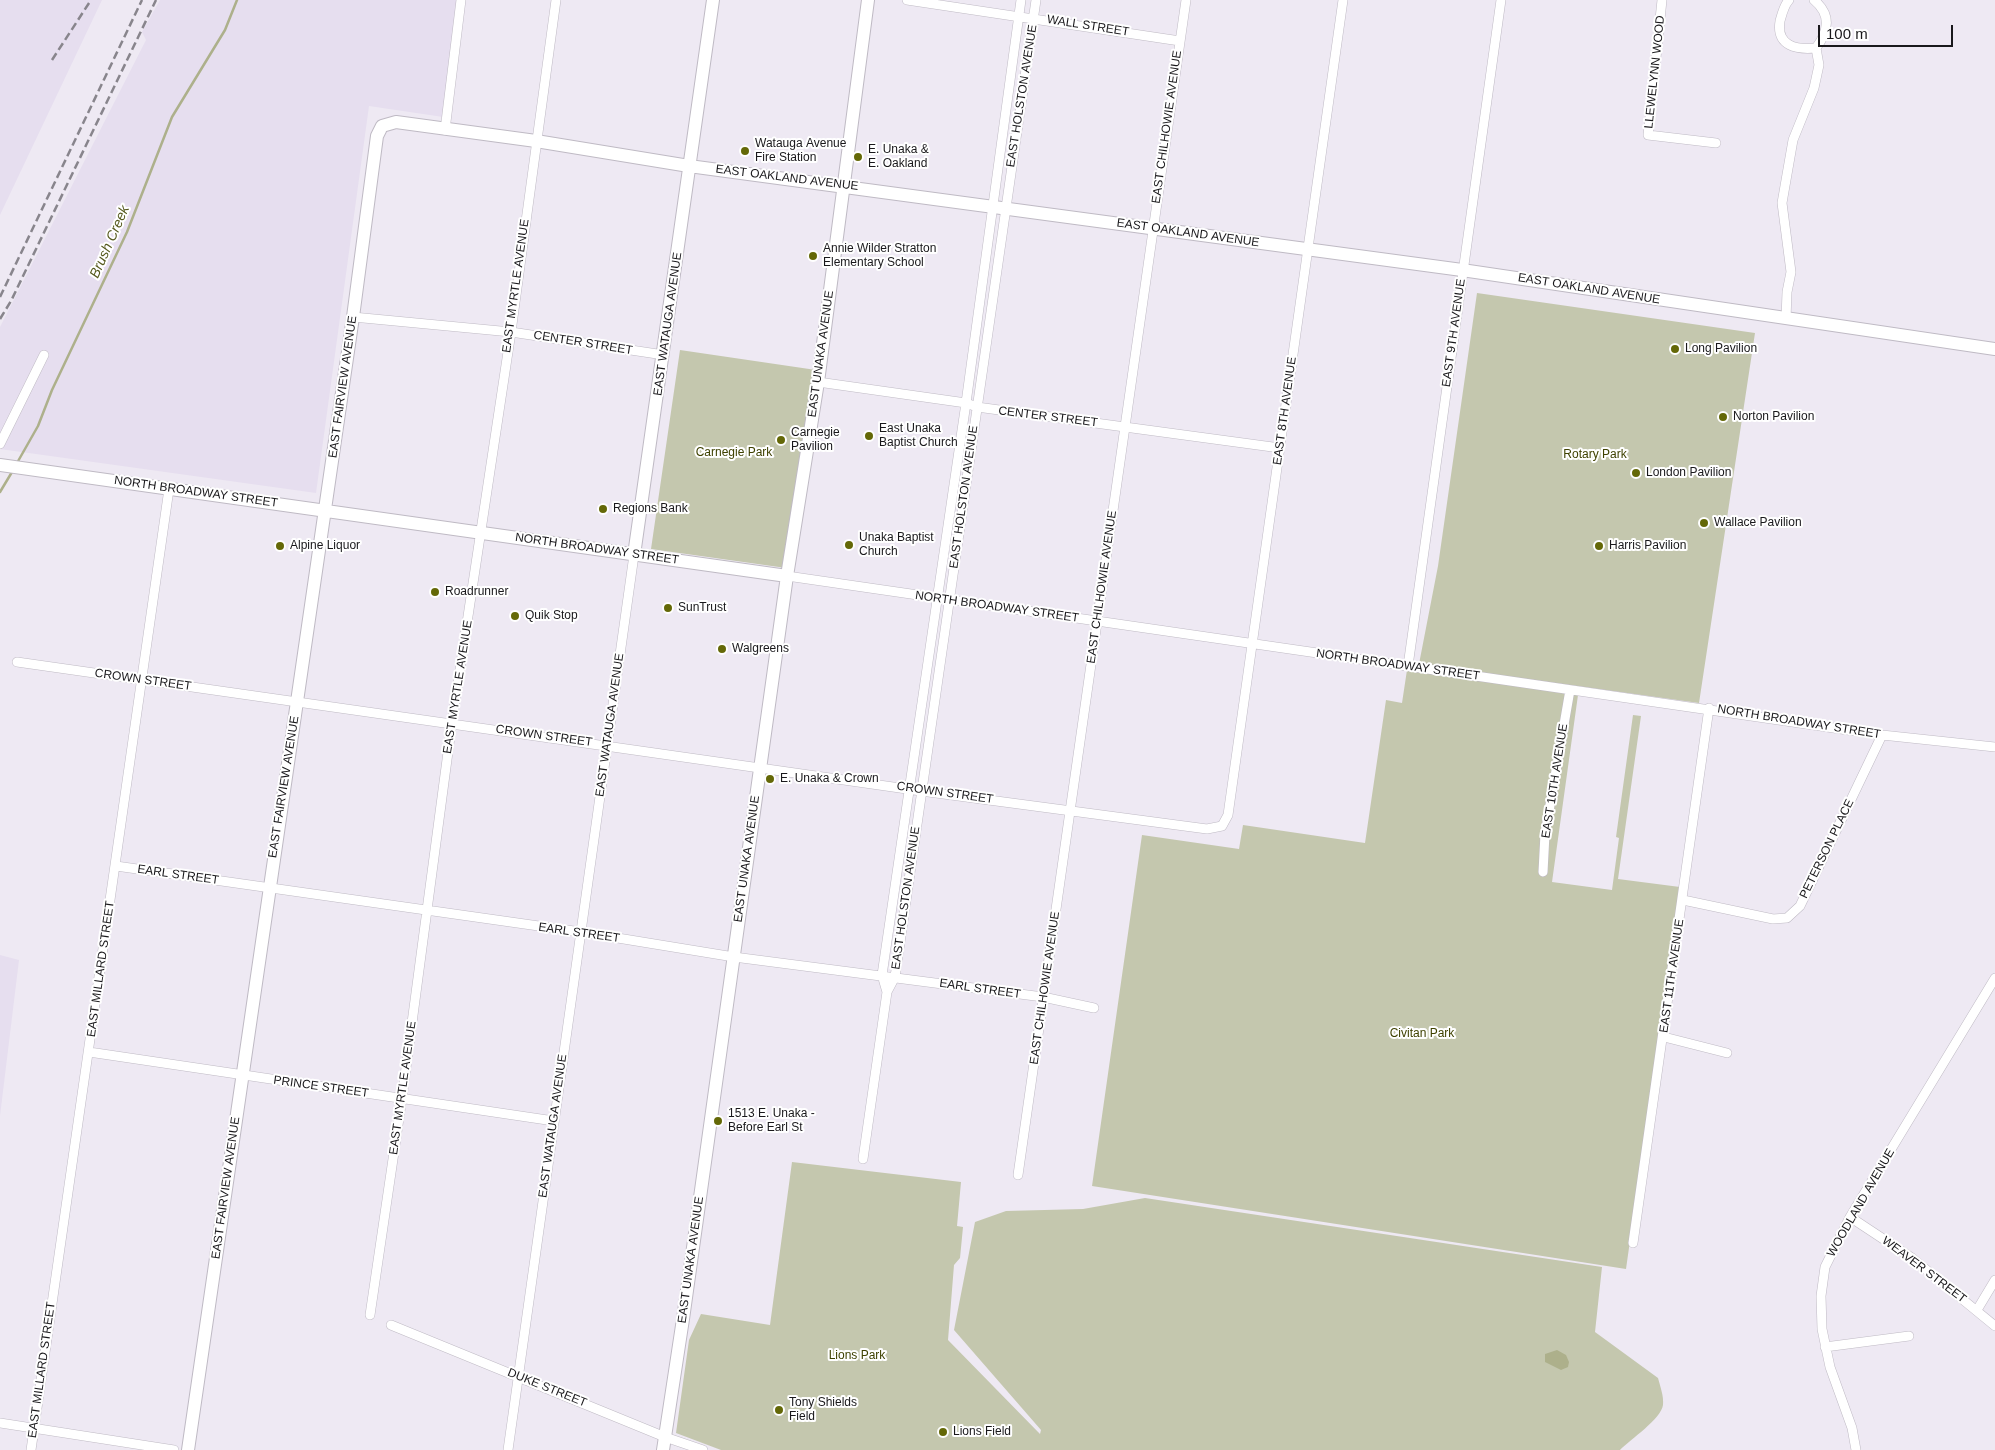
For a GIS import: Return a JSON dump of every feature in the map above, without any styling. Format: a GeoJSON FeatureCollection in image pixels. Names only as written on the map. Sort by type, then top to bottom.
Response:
{"type":"FeatureCollection","features":[{"type":"Feature","properties":{"kind":"main road","name":"EAST WATAUGA AVENUE"},"geometry":{"type":"LineString","coordinates":[[634,555],[664,355],[713,0]]}},
{"type":"Feature","properties":{"kind":"main road","name":"EAST UNAKA AVENUE"},"geometry":{"type":"LineString","coordinates":[[663,1450],[734,957],[786,576],[818,382],[868,0]]}},
{"type":"Feature","properties":{"kind":"main road","name":"EAST OAKLAND AVENUE"},"geometry":{"type":"LineString","coordinates":[[382,126],[396,122],[536,141],[690,166],[1462,270],[1995,349]]}},
{"type":"Feature","properties":{"kind":"main road","name":"EAST FAIRVIEW AVENUE"},"geometry":{"type":"LineString","coordinates":[[188,1450],[353,317],[377,136],[382,126]]}},
{"type":"Feature","properties":{"kind":"main road","name":"NORTH BROADWAY STREET"},"geometry":{"type":"LineString","coordinates":[[0,465],[786,576]]}},
{"type":"Feature","properties":{"kind":"street"},"geometry":{"type":"LineString","coordinates":[[445,130],[461,0]]}},
{"type":"Feature","properties":{"kind":"street","name":"EAST MYRTLE AVENUE"},"geometry":{"type":"LineString","coordinates":[[370,1315],[402,1098],[452,722],[511,332],[556,0]]}},
{"type":"Feature","properties":{"kind":"street","name":"WALL STREET"},"geometry":{"type":"LineString","coordinates":[[907,0],[1180,41]]}},
{"type":"Feature","properties":{"kind":"street","name":"EAST HOLSTON AVENUE"},"geometry":{"type":"LineString","coordinates":[[887,992],[882,975],[966,403],[1021,0]]}},
{"type":"Feature","properties":{"kind":"street","name":"EAST HOLSTON AVENUE"},"geometry":{"type":"LineString","coordinates":[[863,1159],[887,992],[895,977],[1036,0]]}},
{"type":"Feature","properties":{"kind":"street","name":"EAST CHILHOWIE AVENUE"},"geometry":{"type":"LineString","coordinates":[[1018,1175],[1072,811],[1152,227],[1186,0]]}},
{"type":"Feature","properties":{"kind":"street","name":"EAST 8TH AVENUE"},"geometry":{"type":"LineString","coordinates":[[1225,822],[1253,644],[1343,0]]}},
{"type":"Feature","properties":{"kind":"street","name":"EAST 9TH AVENUE"},"geometry":{"type":"LineString","coordinates":[[1408,666],[1501,0]]}},
{"type":"Feature","properties":{"kind":"street","name":"LLEWELYNN WOOD"},"geometry":{"type":"LineString","coordinates":[[1662,0],[1648,135],[1716,143]]}},
{"type":"Feature","properties":{"kind":"street"},"geometry":{"type":"LineString","coordinates":[[1789,0],[1781,18],[1781,37],[1786,44],[1793,48],[1816,48]]}},
{"type":"Feature","properties":{"kind":"street"},"geometry":{"type":"LineString","coordinates":[[1786,319],[1787,292],[1791,272],[1782,202],[1793,140],[1811,96],[1819,65],[1816,48],[1824,37],[1828,25],[1821,6],[1814,0]]}},
{"type":"Feature","properties":{"kind":"street","name":"CENTER STREET"},"geometry":{"type":"LineString","coordinates":[[353,317],[511,332],[664,355]]}},
{"type":"Feature","properties":{"kind":"street"},"geometry":{"type":"LineString","coordinates":[[0,444],[44,355]]}},
{"type":"Feature","properties":{"kind":"street","name":"CENTER STREET"},"geometry":{"type":"LineString","coordinates":[[818,382],[966,403],[977,408],[1280,448]]}},
{"type":"Feature","properties":{"kind":"street","name":"EAST MILLARD STREET"},"geometry":{"type":"LineString","coordinates":[[31,1450],[169,489]]}},
{"type":"Feature","properties":{"kind":"street","name":"EAST WATAUGA AVENUE"},"geometry":{"type":"LineString","coordinates":[[508,1450],[517,1375],[634,555]]}},
{"type":"Feature","properties":{"kind":"street","name":"NORTH BROADWAY STREET"},"geometry":{"type":"LineString","coordinates":[[786,576],[1570,690],[1709,708],[1882,735],[1995,747]]}},
{"type":"Feature","properties":{"kind":"street","name":"CROWN STREET"},"geometry":{"type":"LineString","coordinates":[[17,662],[297,703],[452,722],[921,791],[1207,829],[1216,828],[1225,822]]}},
{"type":"Feature","properties":{"kind":"street","name":"EAST 10TH AVENUE"},"geometry":{"type":"LineString","coordinates":[[1543,872],[1545,834],[1570,690]]}},
{"type":"Feature","properties":{"kind":"street","name":"EAST 11TH AVENUE"},"geometry":{"type":"LineString","coordinates":[[1633,1243],[1664,1037],[1709,708]]}},
{"type":"Feature","properties":{"kind":"street","name":"PETERSON PLACE"},"geometry":{"type":"LineString","coordinates":[[1683,900],[1773,919],[1787,918],[1800,906],[1882,735]]}},
{"type":"Feature","properties":{"kind":"street","name":"EARL STREET"},"geometry":{"type":"LineString","coordinates":[[116,866],[581,932],[734,957],[882,975],[1043,998],[1094,1008]]}},
{"type":"Feature","properties":{"kind":"street","name":"WOODLAND AVENUE"},"geometry":{"type":"LineString","coordinates":[[1856,1450],[1852,1428],[1830,1367],[1825,1347],[1820,1314],[1825,1267],[1850,1217],[1995,978]]}},
{"type":"Feature","properties":{"kind":"street"},"geometry":{"type":"LineString","coordinates":[[1664,1037],[1727,1053]]}},
{"type":"Feature","properties":{"kind":"street","name":"PRINCE STREET"},"geometry":{"type":"LineString","coordinates":[[89,1052],[554,1121]]}},
{"type":"Feature","properties":{"kind":"street","name":"WEAVER STREET"},"geometry":{"type":"LineString","coordinates":[[1850,1217],[1912,1258],[1995,1326]]}},
{"type":"Feature","properties":{"kind":"street"},"geometry":{"type":"LineString","coordinates":[[1977,1310],[1995,1280]]}},
{"type":"Feature","properties":{"kind":"street","name":"DUKE STREET"},"geometry":{"type":"LineString","coordinates":[[391,1325],[665,1437],[703,1450]]}},
{"type":"Feature","properties":{"kind":"street"},"geometry":{"type":"LineString","coordinates":[[1825,1347],[1909,1336]]}},
{"type":"Feature","properties":{"kind":"street"},"geometry":{"type":"LineString","coordinates":[[0,1423],[174,1450]]}},
{"type":"Feature","properties":{"kind":"shaded area"},"geometry":{"type":"Polygon","coordinates":[[[0,0],[102,0],[0,215],[0,0]]]}},
{"type":"Feature","properties":{"kind":"shaded area"},"geometry":{"type":"Polygon","coordinates":[[[160,0],[465,0],[450,118],[369,106],[316,493],[0,449],[0,327],[146,40],[142,32],[160,0]]]}},
{"type":"Feature","properties":{"kind":"shaded area"},"geometry":{"type":"Polygon","coordinates":[[[0,955],[19,960],[0,1116],[0,955]]]}},
{"type":"Feature","properties":{"kind":"shaded area"},"geometry":{"type":"Polygon","coordinates":[[[1557,1350],[1566,1355],[1569,1362],[1568,1367],[1561,1370],[1545,1362],[1545,1354],[1557,1350]]]}},
{"type":"Feature","properties":{"kind":"green space","name":"Rotary Park"},"geometry":{"type":"Polygon","coordinates":[[[1477,293],[1755,333],[1699,703],[1419,664],[1438,566],[1477,293]]]}},
{"type":"Feature","properties":{"kind":"green space","name":"Carnegie Park"},"geometry":{"type":"Polygon","coordinates":[[[680,350],[816,370],[786,568],[651,549],[680,350]]]}},
{"type":"Feature","properties":{"kind":"green space","name":"Civitan Park"},"geometry":{"type":"Polygon","coordinates":[[[1407,670],[1578,695],[1552,882],[1612,890],[1619,838],[1616,837],[1633,715],[1641,716],[1618,879],[1680,887],[1626,1269],[1092,1186],[1142,835],[1239,849],[1243,825],[1365,843],[1386,700],[1402,703],[1407,670]]]}},
{"type":"Feature","properties":{"kind":"green space","name":"Lions Park"},"geometry":{"type":"Polygon","coordinates":[[[792,1162],[961,1182],[957,1226],[963,1227],[960,1258],[954,1265],[948,1340],[1040,1434],[1041,1430],[954,1330],[975,1222],[1006,1211],[1083,1209],[1145,1198],[1602,1267],[1595,1332],[1658,1378],[1663,1405],[1657,1416],[1620,1450],[721,1450],[676,1433],[689,1340],[701,1314],[770,1325],[792,1162]]]}},
{"type":"Feature","properties":{"kind":"waterway","name":"Brush Creek"},"geometry":{"type":"LineString","coordinates":[[17,463],[38,426],[52,390],[127,232],[172,117],[225,30],[237,0]]}},
{"type":"Feature","properties":{"kind":"waterway","name":"Brush Creek"},"geometry":{"type":"LineString","coordinates":[[0,492],[12,472]]}},
{"type":"Feature","properties":{"kind":"railway"},"geometry":{"type":"LineString","coordinates":[[52,60],[91,0]]}},
{"type":"Feature","properties":{"kind":"railway"},"geometry":{"type":"LineString","coordinates":[[0,297],[142,0]]}},
{"type":"Feature","properties":{"kind":"railway"},"geometry":{"type":"LineString","coordinates":[[0,319],[11,301],[156,0]]}},
{"type":"Feature","properties":{"kind":"place","name":"Watauga Avenue Fire Station"},"geometry":{"type":"Point","coordinates":[745,151]}},
{"type":"Feature","properties":{"kind":"place","name":"E. Unaka & E. Oakland"},"geometry":{"type":"Point","coordinates":[858,157]}},
{"type":"Feature","properties":{"kind":"place","name":"Annie Wilder Stratton Elementary School"},"geometry":{"type":"Point","coordinates":[813,256]}},
{"type":"Feature","properties":{"kind":"place","name":"Long Pavilion"},"geometry":{"type":"Point","coordinates":[1675,349]}},
{"type":"Feature","properties":{"kind":"place","name":"Norton Pavilion"},"geometry":{"type":"Point","coordinates":[1723,417]}},
{"type":"Feature","properties":{"kind":"place","name":"East Unaka Baptist Church"},"geometry":{"type":"Point","coordinates":[869,436]}},
{"type":"Feature","properties":{"kind":"place","name":"Carnegie Pavilion"},"geometry":{"type":"Point","coordinates":[781,440]}},
{"type":"Feature","properties":{"kind":"place","name":"London Pavilion"},"geometry":{"type":"Point","coordinates":[1636,473]}},
{"type":"Feature","properties":{"kind":"place","name":"Regions Bank"},"geometry":{"type":"Point","coordinates":[603,509]}},
{"type":"Feature","properties":{"kind":"place","name":"Wallace Pavilion"},"geometry":{"type":"Point","coordinates":[1704,523]}},
{"type":"Feature","properties":{"kind":"place","name":"Unaka Baptist Church"},"geometry":{"type":"Point","coordinates":[849,545]}},
{"type":"Feature","properties":{"kind":"place","name":"Alpine Liquor"},"geometry":{"type":"Point","coordinates":[280,546]}},
{"type":"Feature","properties":{"kind":"place","name":"Harris Pavilion"},"geometry":{"type":"Point","coordinates":[1599,546]}},
{"type":"Feature","properties":{"kind":"place","name":"Roadrunner"},"geometry":{"type":"Point","coordinates":[435,592]}},
{"type":"Feature","properties":{"kind":"place","name":"SunTrust"},"geometry":{"type":"Point","coordinates":[668,608]}},
{"type":"Feature","properties":{"kind":"place","name":"Quik Stop"},"geometry":{"type":"Point","coordinates":[515,616]}},
{"type":"Feature","properties":{"kind":"place","name":"Walgreens"},"geometry":{"type":"Point","coordinates":[722,649]}},
{"type":"Feature","properties":{"kind":"place","name":"E. Unaka & Crown"},"geometry":{"type":"Point","coordinates":[770,779]}},
{"type":"Feature","properties":{"kind":"place","name":"1513 E. Unaka - Before Earl St"},"geometry":{"type":"Point","coordinates":[718,1121]}},
{"type":"Feature","properties":{"kind":"place","name":"Tony Shields Field"},"geometry":{"type":"Point","coordinates":[779,1410]}},
{"type":"Feature","properties":{"kind":"place","name":"Lions Field"},"geometry":{"type":"Point","coordinates":[943,1432]}}]}
